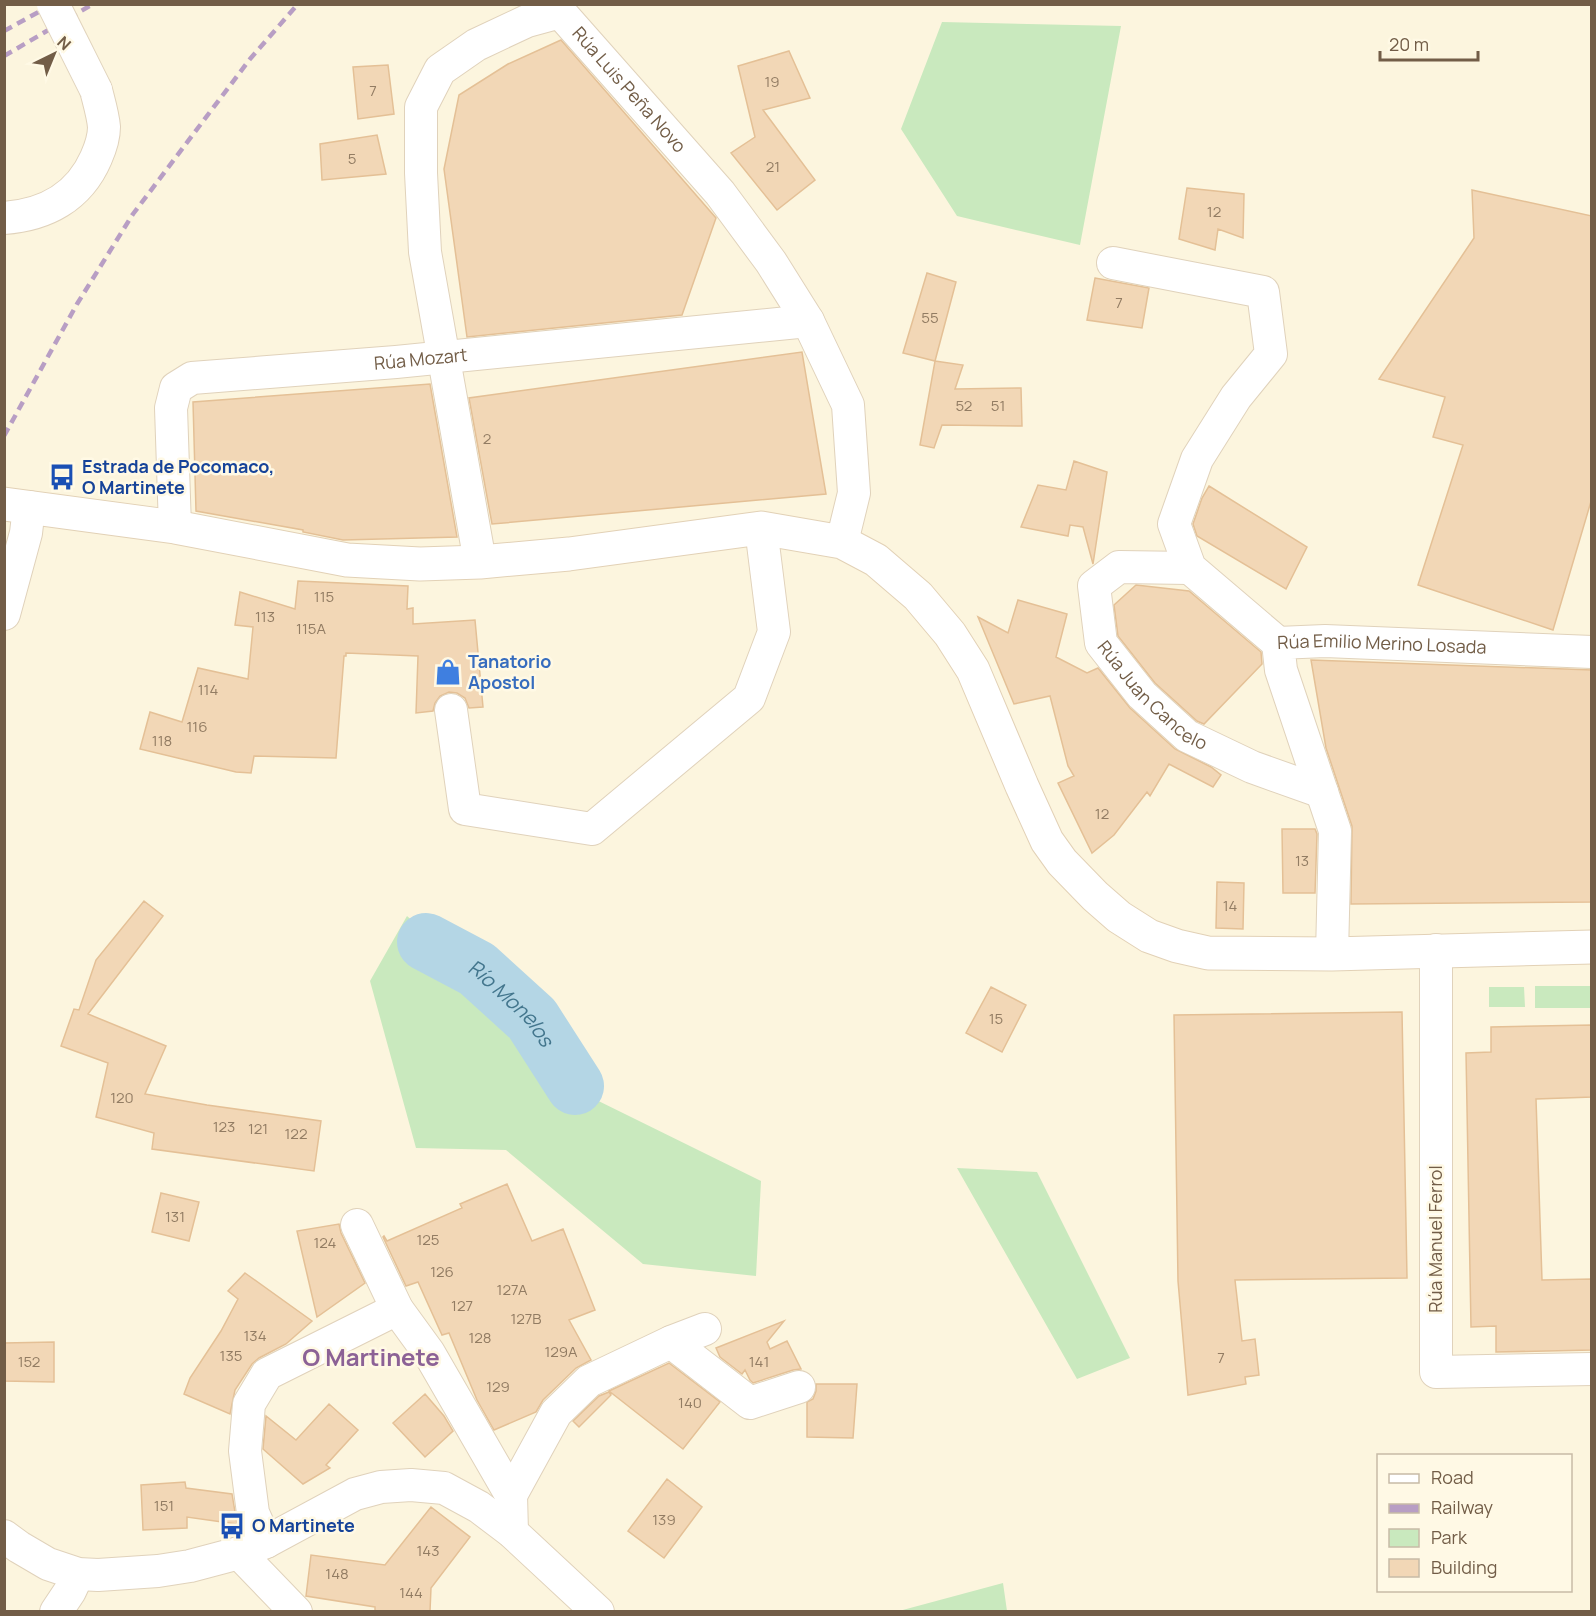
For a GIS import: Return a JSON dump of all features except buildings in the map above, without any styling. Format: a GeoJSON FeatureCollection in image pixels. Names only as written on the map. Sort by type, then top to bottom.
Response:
{"type":"FeatureCollection","features":[{"type":"Feature","properties":{"kind":"street"},"geometry":{"type":"LineString","coordinates":[[4,218],[24,216],[49,208],[71,194],[89,173],[100,150],[104,128],[96,90],[53,4]]}},
{"type":"Feature","properties":{"kind":"street","name":"Rúa Luis Peña Novo"},"geometry":{"type":"LineString","coordinates":[[480,562],[425,252],[421,173],[421,107],[440,70],[476,45],[528,21],[560,12],[720,193],[771,262],[808,321],[848,405],[854,493],[842,542]]}},
{"type":"Feature","properties":{"kind":"street"},"geometry":{"type":"LineString","coordinates":[[1113,263],[1263,292],[1271,354],[1236,397],[1197,459],[1174,524],[1190,568],[1278,643]]}},
{"type":"Feature","properties":{"kind":"street","name":"Rúa Mozart"},"geometry":{"type":"LineString","coordinates":[[175,527],[171,408],[176,388],[192,378],[444,357],[808,321]]}},
{"type":"Feature","properties":{"kind":"street"},"geometry":{"type":"LineString","coordinates":[[4,615],[26,533],[17,505],[175,527],[348,560],[420,564],[480,562],[569,554],[761,528],[842,542],[876,560],[918,596],[950,634],[973,670],[1047,841],[1062,862],[1095,896],[1119,917],[1149,936],[1177,946],[1208,953],[1332,954],[1592,947]]}},
{"type":"Feature","properties":{"kind":"street"},"geometry":{"type":"LineString","coordinates":[[451,710],[465,809],[592,829],[749,698],[774,632],[761,528]]}},
{"type":"Feature","properties":{"kind":"street","name":"Rúa Juan Cancelo"},"geometry":{"type":"LineString","coordinates":[[1190,568],[1119,567],[1094,586],[1101,643],[1142,695],[1187,736],[1252,767],[1322,792]]}},
{"type":"Feature","properties":{"kind":"street","name":"Rúa Emilio Merino Losada"},"geometry":{"type":"LineString","coordinates":[[1332,954],[1335,831],[1281,670],[1278,643],[1324,641],[1592,652]]}},
{"type":"Feature","properties":{"kind":"street","name":"Rúa Manuel Ferrol"},"geometry":{"type":"LineString","coordinates":[[1436,950],[1436,1372],[1592,1369]]}},
{"type":"Feature","properties":{"kind":"street"},"geometry":{"type":"LineString","coordinates":[[357,1225],[397,1309],[429,1353],[511,1494],[513,1532]]}},
{"type":"Feature","properties":{"kind":"street"},"geometry":{"type":"LineString","coordinates":[[296,1611],[252,1547],[253,1513],[245,1451],[249,1404],[267,1374],[397,1309]]}},
{"type":"Feature","properties":{"kind":"street"},"geometry":{"type":"LineString","coordinates":[[511,1494],[556,1413],[589,1381],[671,1342],[705,1329]]}},
{"type":"Feature","properties":{"kind":"street"},"geometry":{"type":"LineString","coordinates":[[671,1342],[750,1403],[799,1387]]}},
{"type":"Feature","properties":{"kind":"street"},"geometry":{"type":"LineString","coordinates":[[4,1536],[48,1564],[78,1574],[158,1571],[190,1566],[252,1547],[355,1494],[381,1487],[411,1485],[444,1488],[478,1507],[513,1532],[586,1608]]}},
{"type":"Feature","properties":{"kind":"street"},"geometry":{"type":"LineString","coordinates":[[56,1611],[70,1591],[78,1574]]}},
{"type":"Feature","properties":{"kind":"green space"},"geometry":{"type":"Polygon","coordinates":[[[942,22],[1121,26],[1080,245],[957,216],[901,129],[942,22]]]}},
{"type":"Feature","properties":{"kind":"green space"},"geometry":{"type":"Polygon","coordinates":[[[407,916],[529,1024],[566,1085],[761,1181],[756,1276],[643,1264],[506,1150],[416,1148],[370,981],[407,916]]]}},
{"type":"Feature","properties":{"kind":"green space"},"geometry":{"type":"Polygon","coordinates":[[[1535,986],[1591,986],[1591,1008],[1535,1008],[1535,986]]]}},
{"type":"Feature","properties":{"kind":"green space"},"geometry":{"type":"Polygon","coordinates":[[[1489,987],[1524,987],[1525,1007],[1489,1007],[1489,987]]]}},
{"type":"Feature","properties":{"kind":"green space"},"geometry":{"type":"Polygon","coordinates":[[[957,1168],[1037,1172],[1130,1358],[1077,1379],[957,1168]]]}},
{"type":"Feature","properties":{"kind":"green space"},"geometry":{"type":"Polygon","coordinates":[[[1003,1583],[1007,1611],[899,1611],[1003,1583]]]}},
{"type":"Feature","properties":{"kind":"waterway","name":"Río Monelos"},"geometry":{"type":"LineString","coordinates":[[426,942],[477,969],[532,1019],[575,1086]]}},
{"type":"Feature","properties":{"kind":"railway"},"geometry":{"type":"LineString","coordinates":[[4,31],[53,4]]}},
{"type":"Feature","properties":{"kind":"railway"},"geometry":{"type":"LineString","coordinates":[[4,56],[93,4]]}},
{"type":"Feature","properties":{"kind":"railway"},"geometry":{"type":"LineString","coordinates":[[4,436],[77,304],[133,214],[250,59],[298,4]]}},
{"type":"Feature","properties":{"kind":"place","name":"Estrada de Pocomaco, O Martinete"},"geometry":{"type":"Point","coordinates":[62,477]}},
{"type":"Feature","properties":{"kind":"place","name":"Tanatorio Apostol"},"geometry":{"type":"Point","coordinates":[448,672]}},
{"type":"Feature","properties":{"kind":"place","name":"O Martinete"},"geometry":{"type":"Point","coordinates":[232,1526]}},
{"type":"Feature","properties":{"kind":"district","name":"O Martinete"},"geometry":{"type":"Point","coordinates":[371,1358]}}]}
